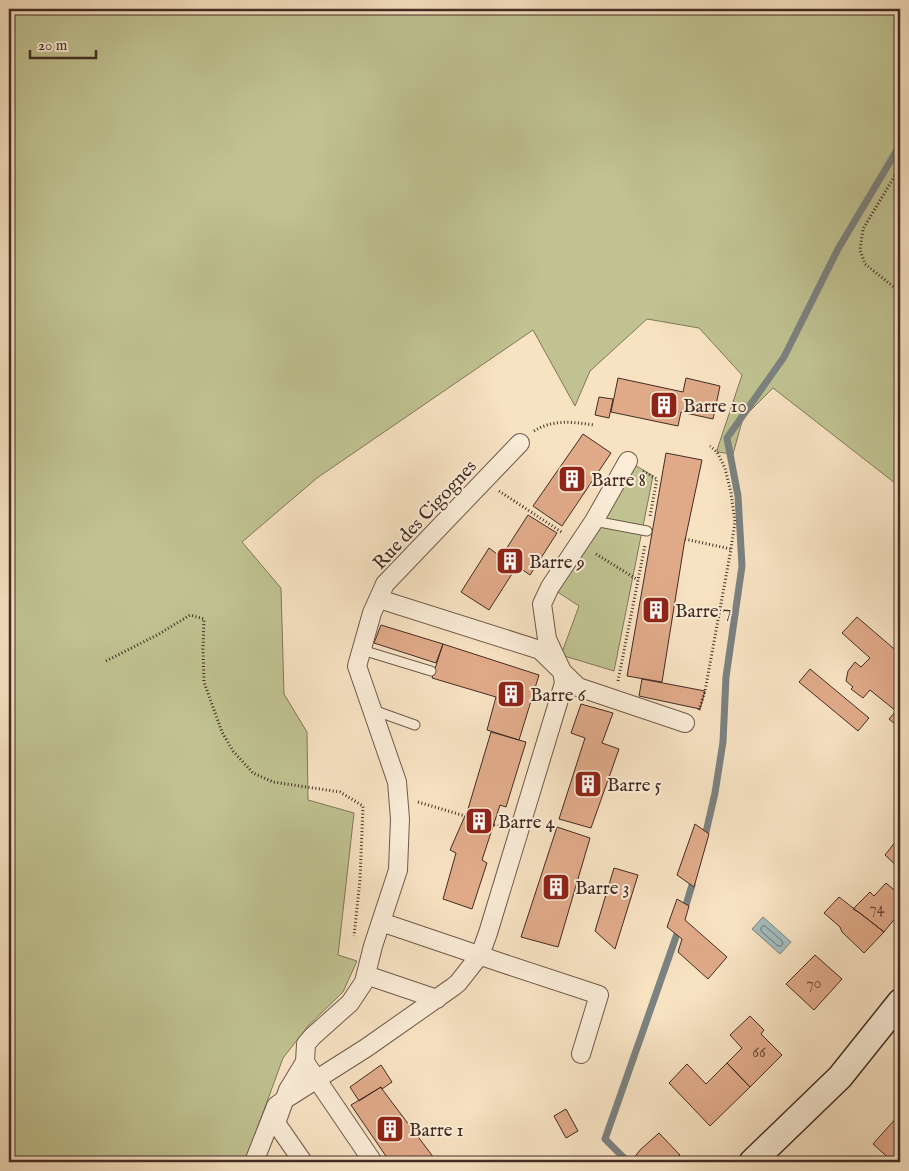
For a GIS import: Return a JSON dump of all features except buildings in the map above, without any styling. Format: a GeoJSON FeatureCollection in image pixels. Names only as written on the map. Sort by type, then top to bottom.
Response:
{"type":"FeatureCollection","features":[{"type":"Feature","properties":{"kind":"main road"},"geometry":{"type":"LineString","coordinates":[[752,1162],[840,1077],[900,1002]]}},
{"type":"Feature","properties":{"kind":"street","name":"Rue des Cigognes"},"geometry":{"type":"LineString","coordinates":[[284,1100],[305,1062],[306,1044],[350,1003],[364,982],[398,870],[400,819],[397,782],[357,666],[372,613],[385,584],[520,443]]}},
{"type":"Feature","properties":{"kind":"street"},"geometry":{"type":"LineString","coordinates":[[254,1162],[276,1106],[366,1048],[437,999],[458,983],[480,955],[564,683],[562,671],[547,639],[542,604],[550,587],[580,544],[628,461]]}},
{"type":"Feature","properties":{"kind":"street"},"geometry":{"type":"LineString","coordinates":[[379,599],[540,650],[578,688],[685,723]]}},
{"type":"Feature","properties":{"kind":"street"},"geometry":{"type":"LineString","coordinates":[[381,922],[599,995],[581,1054]]}},
{"type":"Feature","properties":{"kind":"street"},"geometry":{"type":"LineString","coordinates":[[366,975],[437,999]]}},
{"type":"Feature","properties":{"kind":"street"},"geometry":{"type":"LineString","coordinates":[[305,1062],[373,1162]]}},
{"type":"Feature","properties":{"kind":"street"},"geometry":{"type":"LineString","coordinates":[[284,1100],[276,1123],[303,1162]]}},
{"type":"Feature","properties":{"kind":"lane"},"geometry":{"type":"LineString","coordinates":[[594,521],[647,531]]}},
{"type":"Feature","properties":{"kind":"lane"},"geometry":{"type":"LineString","coordinates":[[362,650],[431,671]]}},
{"type":"Feature","properties":{"kind":"lane"},"geometry":{"type":"LineString","coordinates":[[372,710],[415,725]]}},
{"type":"Feature","properties":{"kind":"path"},"geometry":{"type":"LineString","coordinates":[[900,167],[863,229],[860,250],[866,264],[900,292]]}},
{"type":"Feature","properties":{"kind":"path"},"geometry":{"type":"LineString","coordinates":[[520,443],[535,430],[550,423],[565,421],[594,424]]}},
{"type":"Feature","properties":{"kind":"path"},"geometry":{"type":"LineString","coordinates":[[685,723],[700,709],[735,522],[725,468],[717,452],[710,446]]}},
{"type":"Feature","properties":{"kind":"path"},"geometry":{"type":"LineString","coordinates":[[613,699],[620,673],[657,479],[628,461]]}},
{"type":"Feature","properties":{"kind":"path"},"geometry":{"type":"LineString","coordinates":[[484,481],[638,580]]}},
{"type":"Feature","properties":{"kind":"path"},"geometry":{"type":"LineString","coordinates":[[685,538],[731,549]]}},
{"type":"Feature","properties":{"kind":"path"},"geometry":{"type":"LineString","coordinates":[[106,661],[159,634],[190,615],[204,619],[204,682],[222,732],[233,751],[253,773],[273,782],[340,792],[363,806],[360,880],[352,950],[371,956]]}},
{"type":"Feature","properties":{"kind":"path"},"geometry":{"type":"LineString","coordinates":[[399,796],[465,816]]}},
{"type":"Feature","properties":{"kind":"green space"},"geometry":{"type":"Polygon","coordinates":[[[9,9],[900,9],[900,487],[773,388],[743,418],[733,454],[717,452],[742,375],[699,328],[647,319],[590,371],[575,406],[533,330],[317,478],[242,542],[281,588],[284,694],[307,732],[308,800],[354,813],[338,955],[357,961],[343,992],[308,1026],[283,1058],[245,1162],[9,1162],[9,9]]]}},
{"type":"Feature","properties":{"kind":"green space"},"geometry":{"type":"Polygon","coordinates":[[[628,461],[653,476],[614,671],[561,655],[579,606],[550,587],[628,461]]]}},
{"type":"Feature","properties":{"kind":"water"},"geometry":{"type":"Polygon","coordinates":[[[763,917],[791,942],[780,954],[752,929],[763,917]]]}},
{"type":"Feature","properties":{"kind":"waterway"},"geometry":{"type":"LineString","coordinates":[[706,832],[715,793],[723,742],[726,677],[742,566],[738,496],[727,438],[784,357],[838,249],[900,145]]}},
{"type":"Feature","properties":{"kind":"waterway"},"geometry":{"type":"LineString","coordinates":[[686,905],[692,885]]}},
{"type":"Feature","properties":{"kind":"waterway"},"geometry":{"type":"LineString","coordinates":[[628,1162],[605,1139],[677,934]]}},
{"type":"Feature","properties":{"kind":"place","name":"Barre 10"},"geometry":{"type":"Point","coordinates":[664,405]}},
{"type":"Feature","properties":{"kind":"place","name":"Barre 8"},"geometry":{"type":"Point","coordinates":[572,479]}},
{"type":"Feature","properties":{"kind":"place","name":"Barre 9"},"geometry":{"type":"Point","coordinates":[510,561]}},
{"type":"Feature","properties":{"kind":"place","name":"Barre 7"},"geometry":{"type":"Point","coordinates":[656,610]}},
{"type":"Feature","properties":{"kind":"place","name":"Barre 6"},"geometry":{"type":"Point","coordinates":[511,694]}},
{"type":"Feature","properties":{"kind":"place","name":"Barre 5"},"geometry":{"type":"Point","coordinates":[588,784]}},
{"type":"Feature","properties":{"kind":"place","name":"Barre 4"},"geometry":{"type":"Point","coordinates":[479,821]}},
{"type":"Feature","properties":{"kind":"place","name":"Barre 3"},"geometry":{"type":"Point","coordinates":[556,887]}},
{"type":"Feature","properties":{"kind":"place","name":"Barre 1"},"geometry":{"type":"Point","coordinates":[390,1129]}}]}
